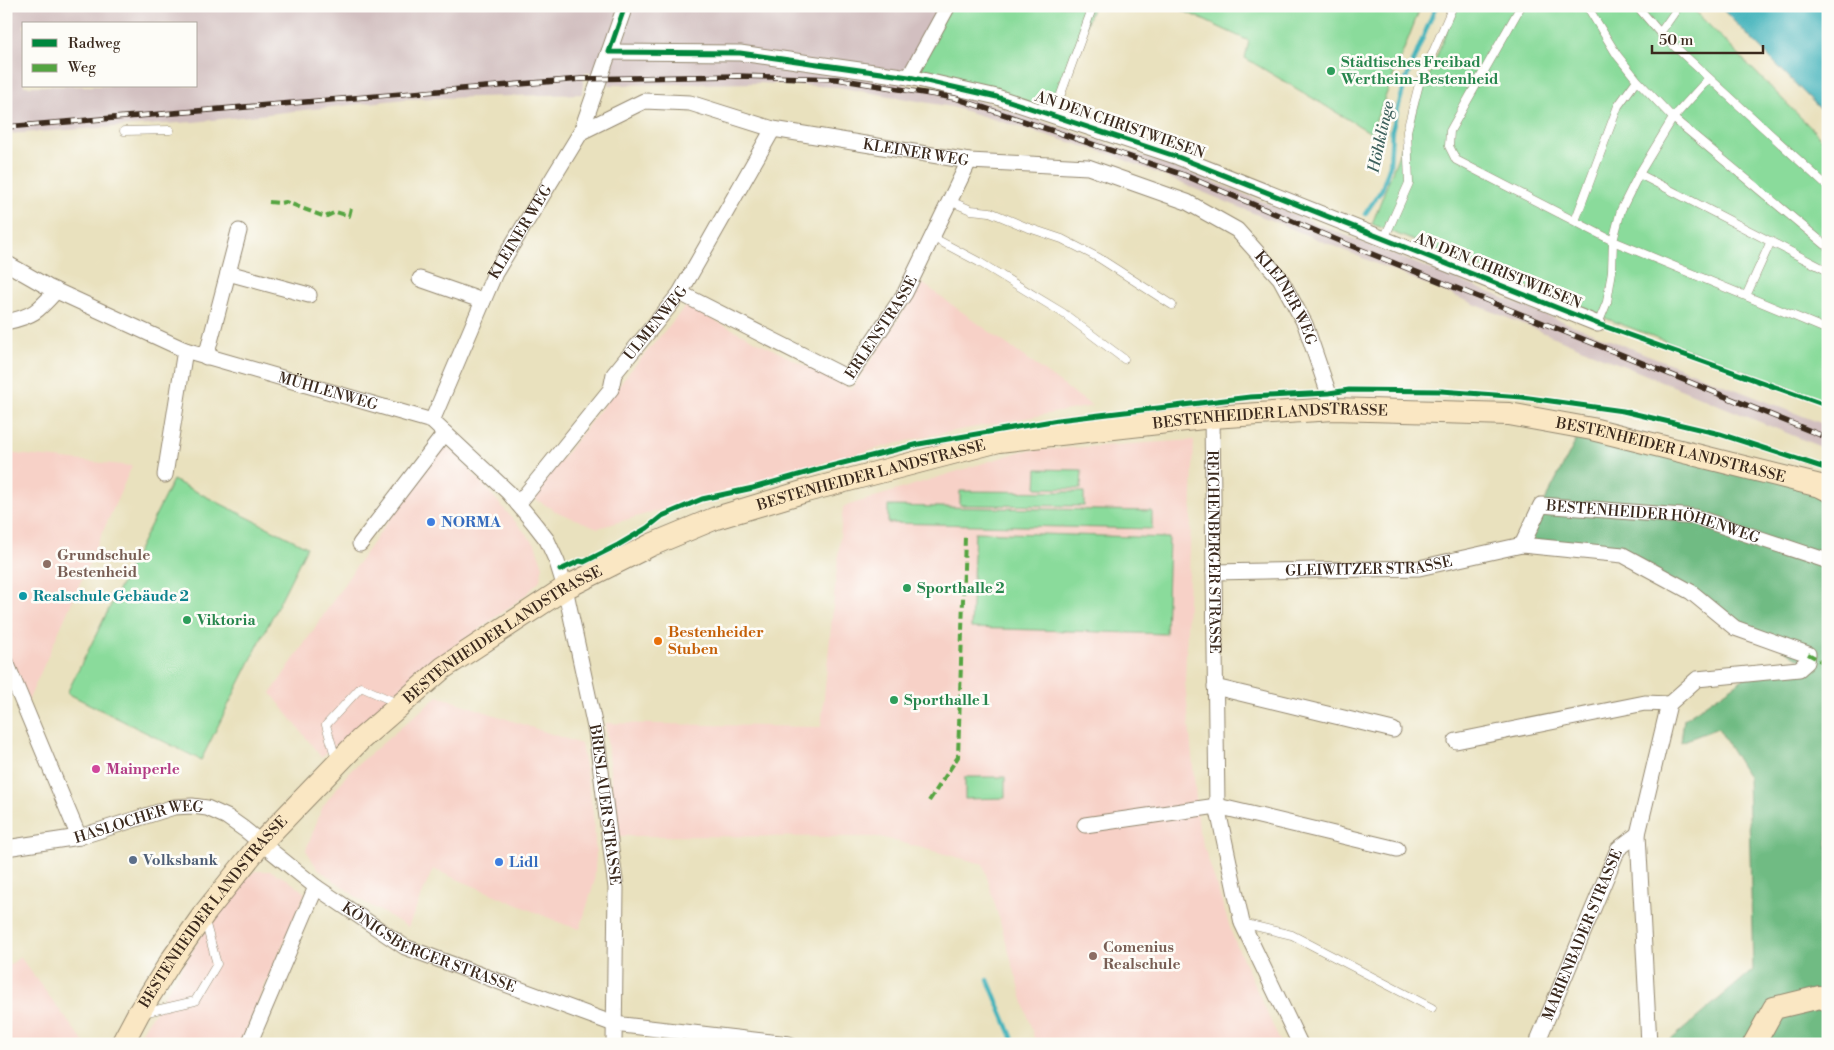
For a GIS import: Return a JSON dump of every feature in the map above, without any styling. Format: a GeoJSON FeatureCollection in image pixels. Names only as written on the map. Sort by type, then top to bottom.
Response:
{"type":"FeatureCollection","features":[{"type":"Feature","properties":{"kind":"main road","name":"BESTENHEIDER LANDSTRASSE"},"geometry":{"type":"LineString","coordinates":[[122,1044],[171,961],[204,914],[261,843],[360,740],[443,668],[565,588],[630,556],[716,518],[806,491],[999,441],[1212,417],[1334,409],[1509,414],[1592,429],[1820,486],[1828,490]]}},
{"type":"Feature","properties":{"kind":"main road"},"geometry":{"type":"LineString","coordinates":[[1754,1044],[1774,1008],[1820,997],[1828,1000]]}},
{"type":"Feature","properties":{"kind":"street"},"geometry":{"type":"LineString","coordinates":[[581,132],[625,6]]}},
{"type":"Feature","properties":{"kind":"street"},"geometry":{"type":"LineString","coordinates":[[909,77],[948,6]]}},
{"type":"Feature","properties":{"kind":"street","name":"AN DEN CHRISTWIESEN"},"geometry":{"type":"LineString","coordinates":[[609,52],[740,53],[909,77],[997,97],[1178,157],[1598,324]]}},
{"type":"Feature","properties":{"kind":"street","name":"KLEINER WEG"},"geometry":{"type":"LineString","coordinates":[[432,421],[495,273],[581,132],[644,101],[690,103],[773,129],[969,161],[1088,167],[1187,202],[1236,230],[1280,278],[1305,324],[1334,409]]}},
{"type":"Feature","properties":{"kind":"street","name":"ULMENWEG"},"geometry":{"type":"LineString","coordinates":[[518,504],[605,397],[611,389],[614,374],[680,293],[773,129]]}},
{"type":"Feature","properties":{"kind":"street","name":"ERLENSTRASSE"},"geometry":{"type":"LineString","coordinates":[[680,293],[848,378],[905,293],[969,161]]}},
{"type":"Feature","properties":{"kind":"street"},"geometry":{"type":"LineString","coordinates":[[206,357],[239,232]]}},
{"type":"Feature","properties":{"kind":"street","name":"MÜHLENWEG"},"geometry":{"type":"LineString","coordinates":[[6,264],[56,290],[185,350],[432,421],[508,492],[518,504],[546,540],[557,562],[565,588]]}},
{"type":"Feature","properties":{"kind":"street"},"geometry":{"type":"LineString","coordinates":[[228,273],[310,295]]}},
{"type":"Feature","properties":{"kind":"street"},"geometry":{"type":"LineString","coordinates":[[420,279],[483,300]]}},
{"type":"Feature","properties":{"kind":"street"},"geometry":{"type":"LineString","coordinates":[[6,322],[23,318],[40,309],[56,290]]}},
{"type":"Feature","properties":{"kind":"street"},"geometry":{"type":"LineString","coordinates":[[165,475],[185,350]]}},
{"type":"Feature","properties":{"kind":"street","name":"REICHENBERGER STRASSE"},"geometry":{"type":"LineString","coordinates":[[1212,417],[1217,806],[1242,923],[1300,1044]]}},
{"type":"Feature","properties":{"kind":"street"},"geometry":{"type":"LineString","coordinates":[[360,544],[445,433]]}},
{"type":"Feature","properties":{"kind":"street","name":"BESTENHEIDER HÖHENWEG"},"geometry":{"type":"LineString","coordinates":[[1522,545],[1542,505],[1695,517],[1828,562]]}},
{"type":"Feature","properties":{"kind":"street"},"geometry":{"type":"LineString","coordinates":[[1522,545],[1623,555],[1691,592],[1735,628],[1808,654],[1807,662],[1798,669],[1697,679],[1668,704],[1638,834],[1649,1044]]}},
{"type":"Feature","properties":{"kind":"street","name":"GLEIWITZER STRASSE"},"geometry":{"type":"LineString","coordinates":[[1214,572],[1419,568],[1522,545]]}},
{"type":"Feature","properties":{"kind":"street","name":"BRESLAUER STRASSE"},"geometry":{"type":"LineString","coordinates":[[565,588],[596,732],[616,888],[614,1044]]}},
{"type":"Feature","properties":{"kind":"street"},"geometry":{"type":"LineString","coordinates":[[6,662],[10,683],[79,837]]}},
{"type":"Feature","properties":{"kind":"street"},"geometry":{"type":"LineString","coordinates":[[1215,687],[1393,730]]}},
{"type":"Feature","properties":{"kind":"street"},"geometry":{"type":"LineString","coordinates":[[1456,741],[1645,702],[1668,704]]}},
{"type":"Feature","properties":{"kind":"street","name":"HASLOCHER WEG"},"geometry":{"type":"LineString","coordinates":[[6,848],[79,837],[174,807],[192,806],[207,808],[227,817],[261,843]]}},
{"type":"Feature","properties":{"kind":"street"},"geometry":{"type":"LineString","coordinates":[[1085,825],[1217,806],[1397,849]]}},
{"type":"Feature","properties":{"kind":"street","name":"MARIENBADER STRASSE"},"geometry":{"type":"LineString","coordinates":[[1538,1044],[1544,1025],[1618,849],[1638,834]]}},
{"type":"Feature","properties":{"kind":"street","name":"KÖNIGSBERGER STRASSE"},"geometry":{"type":"LineString","coordinates":[[261,843],[316,887],[405,947],[614,1024]]}},
{"type":"Feature","properties":{"kind":"street"},"geometry":{"type":"LineString","coordinates":[[249,1044],[316,887]]}},
{"type":"Feature","properties":{"kind":"street"},"geometry":{"type":"LineString","coordinates":[[614,1024],[789,1044]]}},
{"type":"Feature","properties":{"kind":"lane"},"geometry":{"type":"LineString","coordinates":[[1053,116],[1093,6]]}},
{"type":"Feature","properties":{"kind":"lane"},"geometry":{"type":"LineString","coordinates":[[1384,239],[1409,182],[1407,131],[1419,84],[1453,6]]}},
{"type":"Feature","properties":{"kind":"lane"},"geometry":{"type":"LineString","coordinates":[[1521,6],[1450,131],[1449,146],[1456,160],[1613,241],[1828,330]]}},
{"type":"Feature","properties":{"kind":"lane"},"geometry":{"type":"LineString","coordinates":[[1586,6],[1617,55],[1637,80],[1673,118],[1828,247]]}},
{"type":"Feature","properties":{"kind":"lane"},"geometry":{"type":"LineString","coordinates":[[1637,6],[1660,33],[1828,188]]}},
{"type":"Feature","properties":{"kind":"lane"},"geometry":{"type":"LineString","coordinates":[[1660,33],[1679,6]]}},
{"type":"Feature","properties":{"kind":"lane"},"geometry":{"type":"LineString","coordinates":[[1598,324],[1608,302],[1613,241],[1621,210],[1639,174],[1673,118],[1709,78]]}},
{"type":"Feature","properties":{"kind":"lane"},"geometry":{"type":"LineString","coordinates":[[1575,221],[1618,106],[1637,80]]}},
{"type":"Feature","properties":{"kind":"lane"},"geometry":{"type":"LineString","coordinates":[[124,131],[170,130]]}},
{"type":"Feature","properties":{"kind":"lane"},"geometry":{"type":"LineString","coordinates":[[1639,174],[1828,271]]}},
{"type":"Feature","properties":{"kind":"lane"},"geometry":{"type":"LineString","coordinates":[[950,200],[971,210],[990,212],[1026,227],[1062,238],[1099,258],[1172,305]]}},
{"type":"Feature","properties":{"kind":"lane"},"geometry":{"type":"LineString","coordinates":[[932,237],[1063,313],[1124,359]]}},
{"type":"Feature","properties":{"kind":"lane"},"geometry":{"type":"LineString","coordinates":[[1746,296],[1771,241]]}},
{"type":"Feature","properties":{"kind":"lane"},"geometry":{"type":"LineString","coordinates":[[337,763],[326,725],[361,687],[401,704]]}},
{"type":"Feature","properties":{"kind":"lane"},"geometry":{"type":"LineString","coordinates":[[138,1014],[195,1002],[217,964],[204,914]]}},
{"type":"Feature","properties":{"kind":"lane"},"geometry":{"type":"LineString","coordinates":[[1242,923],[1292,935],[1432,1008]]}},
{"type":"Feature","properties":{"kind":"shaded area"},"geometry":{"type":"Polygon","coordinates":[[[6,6],[941,6],[903,85],[955,94],[986,102],[1191,172],[1362,242],[1828,426],[1828,450],[1113,155],[952,107],[838,87],[761,83],[609,85],[608,73],[584,73],[582,94],[405,99],[194,122],[6,134],[6,6]]]}},
{"type":"Feature","properties":{"kind":"shaded area"},"geometry":{"type":"Polygon","coordinates":[[[922,283],[1092,406],[927,436],[829,461],[598,528],[557,512],[532,497],[631,370],[686,306],[852,389],[922,283]]]}},
{"type":"Feature","properties":{"kind":"shaded area"},"geometry":{"type":"Polygon","coordinates":[[[1194,440],[1185,681],[1199,831],[1233,937],[1281,1044],[1036,1044],[983,864],[880,837],[617,836],[605,723],[821,727],[843,507],[1022,451],[1194,440]]]}},
{"type":"Feature","properties":{"kind":"shaded area"},"geometry":{"type":"Polygon","coordinates":[[[443,445],[455,453],[535,544],[543,566],[540,580],[527,594],[408,682],[321,757],[271,693],[361,559],[443,445]]]}},
{"type":"Feature","properties":{"kind":"shaded area","name":"Grundschule Bestenheid"},"geometry":{"type":"Polygon","coordinates":[[[6,453],[132,466],[25,708],[6,662],[6,453]]]}},
{"type":"Feature","properties":{"kind":"shaded area"},"geometry":{"type":"Polygon","coordinates":[[[438,696],[581,744],[593,812],[596,856],[594,883],[580,929],[566,925],[433,869],[408,927],[359,899],[317,868],[306,850],[323,806],[349,772],[438,696]]]}},
{"type":"Feature","properties":{"kind":"shaded area"},"geometry":{"type":"Polygon","coordinates":[[[255,871],[271,871],[288,880],[305,893],[240,1044],[136,1044],[200,938],[241,882],[255,871]]]}},
{"type":"Feature","properties":{"kind":"shaded area"},"geometry":{"type":"Polygon","coordinates":[[[20,957],[85,1044],[6,1044],[6,968],[20,957]]]}},
{"type":"Feature","properties":{"kind":"green space"},"geometry":{"type":"Polygon","coordinates":[[[948,6],[1093,6],[1053,116],[909,77],[948,6]]]}},
{"type":"Feature","properties":{"kind":"green space","name":"Städtisches Freibad Wertheim-Bestenheid"},"geometry":{"type":"Polygon","coordinates":[[[1173,6],[1421,6],[1371,133],[1245,58],[1249,41],[1173,6]]]}},
{"type":"Feature","properties":{"kind":"green space"},"geometry":{"type":"Polygon","coordinates":[[[1456,6],[1690,6],[1828,145],[1828,403],[1610,320],[1372,224],[1456,6]]]}},
{"type":"Feature","properties":{"kind":"green space"},"geometry":{"type":"Polygon","coordinates":[[[1583,427],[1828,490],[1828,1044],[1666,1044],[1753,970],[1748,777],[1718,728],[1681,742],[1684,719],[1749,675],[1807,664],[1623,555],[1522,545],[1583,427]]]}},
{"type":"Feature","properties":{"kind":"green space"},"geometry":{"type":"Polygon","coordinates":[[[1037,469],[1082,470],[1081,489],[1036,488],[1037,469]]]}},
{"type":"Feature","properties":{"kind":"green space","name":"Viktoria"},"geometry":{"type":"Polygon","coordinates":[[[173,480],[307,547],[201,760],[67,693],[173,480]]]}},
{"type":"Feature","properties":{"kind":"green space"},"geometry":{"type":"Polygon","coordinates":[[[960,491],[1084,492],[1084,506],[960,505],[960,491]]]}},
{"type":"Feature","properties":{"kind":"green space"},"geometry":{"type":"Polygon","coordinates":[[[888,506],[1152,511],[1152,529],[888,523],[888,506]]]}},
{"type":"Feature","properties":{"kind":"green space"},"geometry":{"type":"Polygon","coordinates":[[[975,532],[1169,538],[1166,634],[971,628],[975,532]]]}},
{"type":"Feature","properties":{"kind":"green space"},"geometry":{"type":"Polygon","coordinates":[[[965,777],[1005,777],[1005,798],[965,799],[965,777]]]}},
{"type":"Feature","properties":{"kind":"water"},"geometry":{"type":"Polygon","coordinates":[[[1719,6],[1828,6],[1828,117],[1719,6]]]}},
{"type":"Feature","properties":{"kind":"waterway","name":"Höhklinge"},"geometry":{"type":"LineString","coordinates":[[1365,214],[1382,189],[1390,165],[1392,130],[1406,79],[1436,6]]}},
{"type":"Feature","properties":{"kind":"waterway","name":"Höhklinge"},"geometry":{"type":"LineString","coordinates":[[988,980],[1015,1044]]}},
{"type":"Feature","properties":{"kind":"railway"},"geometry":{"type":"LineString","coordinates":[[6,127],[581,79],[737,76],[837,79],[955,98],[1184,175],[1337,240],[1828,438]]}},
{"type":"Feature","properties":{"kind":"marked path"},"geometry":{"type":"LineString","coordinates":[[269,202],[286,202],[325,217],[336,212],[349,216],[351,208]]}},
{"type":"Feature","properties":{"kind":"marked path"},"geometry":{"type":"LineString","coordinates":[[929,801],[958,757],[965,537]]}},
{"type":"Feature","properties":{"kind":"marked path"},"geometry":{"type":"LineString","coordinates":[[1808,654],[1828,665]]}},
{"type":"Feature","properties":{"kind":"cycle path"},"geometry":{"type":"LineString","coordinates":[[625,6],[609,52],[740,53],[909,77],[997,97],[1178,157],[1598,324],[1828,406]]}},
{"type":"Feature","properties":{"kind":"cycle path"},"geometry":{"type":"LineString","coordinates":[[560,570],[580,561],[584,562],[647,528],[662,516],[702,499],[753,488],[823,468],[919,444],[1058,420],[1250,397],[1329,393],[1349,390],[1441,391],[1522,397],[1623,411],[1720,434],[1828,469]]}},
{"type":"Feature","properties":{"kind":"place","name":"Städtisches Freibad Wertheim-Bestenheid"},"geometry":{"type":"Point","coordinates":[1331,71]}},
{"type":"Feature","properties":{"kind":"place","name":"NORMA"},"geometry":{"type":"Point","coordinates":[431,522]}},
{"type":"Feature","properties":{"kind":"place","name":"Grundschule Bestenheid"},"geometry":{"type":"Point","coordinates":[47,564]}},
{"type":"Feature","properties":{"kind":"place","name":"Sporthalle 2"},"geometry":{"type":"Point","coordinates":[907,588]}},
{"type":"Feature","properties":{"kind":"place","name":"Realschule Gebäude 2"},"geometry":{"type":"Point","coordinates":[23,596]}},
{"type":"Feature","properties":{"kind":"place","name":"Viktoria"},"geometry":{"type":"Point","coordinates":[187,620]}},
{"type":"Feature","properties":{"kind":"place","name":"Bestenheider Stuben"},"geometry":{"type":"Point","coordinates":[658,641]}},
{"type":"Feature","properties":{"kind":"place","name":"Sporthalle 1"},"geometry":{"type":"Point","coordinates":[894,700]}},
{"type":"Feature","properties":{"kind":"place","name":"Mainperle"},"geometry":{"type":"Point","coordinates":[96,769]}},
{"type":"Feature","properties":{"kind":"place","name":"Volksbank"},"geometry":{"type":"Point","coordinates":[133,860]}},
{"type":"Feature","properties":{"kind":"place","name":"Lidl"},"geometry":{"type":"Point","coordinates":[499,862]}},
{"type":"Feature","properties":{"kind":"place","name":"Comenius Realschule"},"geometry":{"type":"Point","coordinates":[1093,956]}}]}
